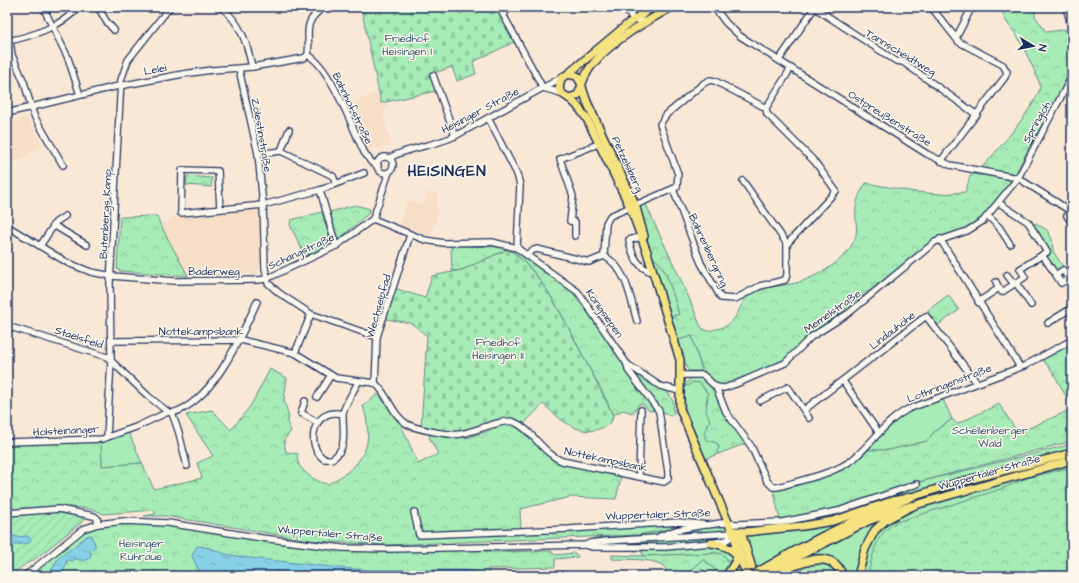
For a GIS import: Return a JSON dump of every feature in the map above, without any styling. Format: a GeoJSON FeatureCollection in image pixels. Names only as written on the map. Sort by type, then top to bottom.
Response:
{"type":"FeatureCollection","features":[{"type":"Feature","properties":{"kind":"highway"},"geometry":{"type":"LineString","coordinates":[[727,576],[740,558],[735,536],[742,537],[758,575],[797,549],[840,527],[910,502]]}},
{"type":"Feature","properties":{"kind":"highway"},"geometry":{"type":"LineString","coordinates":[[774,576],[800,563],[820,559],[833,562],[838,566],[842,576]]}},
{"type":"Feature","properties":{"kind":"main road"},"geometry":{"type":"LineString","coordinates":[[653,7],[640,20],[598,58],[590,67],[578,95],[569,98],[561,93],[558,87],[561,78],[640,20],[672,7]]}},
{"type":"Feature","properties":{"kind":"main road"},"geometry":{"type":"LineString","coordinates":[[568,74],[577,76],[582,85]]}},
{"type":"Feature","properties":{"kind":"main road","name":"Petzelsberg"},"geometry":{"type":"LineString","coordinates":[[582,85],[587,102],[642,224],[647,252]]}},
{"type":"Feature","properties":{"kind":"main road","name":"Petzelsberg"},"geometry":{"type":"LineString","coordinates":[[569,98],[583,114],[633,206],[641,237],[654,273],[680,360],[680,391]]}},
{"type":"Feature","properties":{"kind":"main road"},"geometry":{"type":"LineString","coordinates":[[680,391],[681,412],[728,524],[735,536],[822,523],[852,515],[892,501],[910,502]]}},
{"type":"Feature","properties":{"kind":"main road","name":"Wuppertaler Straße"},"geometry":{"type":"LineString","coordinates":[[910,502],[960,482],[1072,453]]}},
{"type":"Feature","properties":{"kind":"main road","name":"Wuppertaler Straße"},"geometry":{"type":"LineString","coordinates":[[910,502],[1072,460]]}},
{"type":"Feature","properties":{"kind":"main road"},"geometry":{"type":"LineString","coordinates":[[858,576],[865,549],[875,530],[910,502]]}},
{"type":"Feature","properties":{"kind":"main road"},"geometry":{"type":"LineString","coordinates":[[711,543],[729,547],[740,558],[747,576]]}},
{"type":"Feature","properties":{"kind":"street"},"geometry":{"type":"LineString","coordinates":[[43,7],[68,58],[80,95]]}},
{"type":"Feature","properties":{"kind":"street"},"geometry":{"type":"LineString","coordinates":[[63,165],[35,119],[24,82],[14,60],[8,41],[52,26],[69,16],[79,7]]}},
{"type":"Feature","properties":{"kind":"street"},"geometry":{"type":"LineString","coordinates":[[98,7],[106,21],[114,30]]}},
{"type":"Feature","properties":{"kind":"street","name":"Butenbergs Kamp"},"geometry":{"type":"LineString","coordinates":[[107,437],[111,360],[112,276],[122,74],[128,60],[170,7]]}},
{"type":"Feature","properties":{"kind":"street"},"geometry":{"type":"LineString","coordinates":[[221,7],[233,17],[241,30],[252,67]]}},
{"type":"Feature","properties":{"kind":"street"},"geometry":{"type":"LineString","coordinates":[[308,7],[316,13]]}},
{"type":"Feature","properties":{"kind":"street"},"geometry":{"type":"LineString","coordinates":[[308,55],[308,28],[316,13],[324,7]]}},
{"type":"Feature","properties":{"kind":"street"},"geometry":{"type":"LineString","coordinates":[[499,7],[542,88],[561,93]]}},
{"type":"Feature","properties":{"kind":"street"},"geometry":{"type":"LineString","coordinates":[[504,15],[508,7]]}},
{"type":"Feature","properties":{"kind":"street"},"geometry":{"type":"LineString","coordinates":[[622,7],[640,20]]}},
{"type":"Feature","properties":{"kind":"street"},"geometry":{"type":"LineString","coordinates":[[635,7],[640,20]]}},
{"type":"Feature","properties":{"kind":"street","name":"Ostpreußenstraße"},"geometry":{"type":"LineString","coordinates":[[714,7],[730,27],[791,68],[941,161],[953,166],[1018,178],[1070,214],[1072,223]]}},
{"type":"Feature","properties":{"kind":"street"},"geometry":{"type":"LineString","coordinates":[[779,60],[815,7]]}},
{"type":"Feature","properties":{"kind":"street","name":"Tannscheidtweg"},"geometry":{"type":"LineString","coordinates":[[815,7],[896,61],[903,62],[977,115]]}},
{"type":"Feature","properties":{"kind":"street"},"geometry":{"type":"LineString","coordinates":[[931,7],[956,38],[967,46],[1003,65],[1006,70],[1005,78],[941,161]]}},
{"type":"Feature","properties":{"kind":"street"},"geometry":{"type":"LineString","coordinates":[[956,38],[972,7]]}},
{"type":"Feature","properties":{"kind":"street"},"geometry":{"type":"LineString","coordinates":[[1066,7],[1072,29]]}},
{"type":"Feature","properties":{"kind":"street","name":"Lelei"},"geometry":{"type":"LineString","coordinates":[[7,113],[121,86],[205,71],[252,67],[304,58],[308,55]]}},
{"type":"Feature","properties":{"kind":"street","name":"Bahnhofstraße"},"geometry":{"type":"LineString","coordinates":[[308,55],[314,58],[333,86],[364,152],[371,162],[378,166]]}},
{"type":"Feature","properties":{"kind":"street"},"geometry":{"type":"LineString","coordinates":[[743,181],[788,244],[835,194],[836,190],[803,150],[768,118],[766,108],[791,68]]}},
{"type":"Feature","properties":{"kind":"street","name":"Zölestinstraße"},"geometry":{"type":"LineString","coordinates":[[239,69],[258,154],[263,205],[266,279]]}},
{"type":"Feature","properties":{"kind":"street"},"geometry":{"type":"LineString","coordinates":[[433,75],[455,136]]}},
{"type":"Feature","properties":{"kind":"street","name":"Springloh"},"geometry":{"type":"LineString","coordinates":[[1018,178],[1072,76]]}},
{"type":"Feature","properties":{"kind":"street","name":"Heisinger Straße"},"geometry":{"type":"LineString","coordinates":[[391,161],[402,152],[436,144],[455,136],[561,78]]}},
{"type":"Feature","properties":{"kind":"street"},"geometry":{"type":"LineString","coordinates":[[604,256],[607,219],[612,215],[677,187],[679,176],[660,124],[667,114],[704,83],[710,80],[715,81],[766,108]]}},
{"type":"Feature","properties":{"kind":"street"},"geometry":{"type":"LineString","coordinates":[[488,118],[520,185],[517,248]]}},
{"type":"Feature","properties":{"kind":"street"},"geometry":{"type":"LineString","coordinates":[[281,151],[289,130]]}},
{"type":"Feature","properties":{"kind":"street"},"geometry":{"type":"LineString","coordinates":[[575,236],[575,222],[570,221],[573,196],[560,159],[598,144]]}},
{"type":"Feature","properties":{"kind":"street"},"geometry":{"type":"LineString","coordinates":[[258,154],[281,151],[333,176],[336,183]]}},
{"type":"Feature","properties":{"kind":"street","name":"Bahnhofstraße"},"geometry":{"type":"LineString","coordinates":[[368,157],[379,160]]}},
{"type":"Feature","properties":{"kind":"street"},"geometry":{"type":"LineString","coordinates":[[373,218],[389,172],[392,169],[391,161],[385,157],[379,160],[378,166],[382,172],[384,185]]}},
{"type":"Feature","properties":{"kind":"street"},"geometry":{"type":"LineString","coordinates":[[220,209],[218,171],[182,170],[181,212],[220,209],[263,205],[320,190],[364,173]]}},
{"type":"Feature","properties":{"kind":"street"},"geometry":{"type":"LineString","coordinates":[[382,172],[389,172]]}},
{"type":"Feature","properties":{"kind":"street","name":"Memelstraße"},"geometry":{"type":"LineString","coordinates":[[716,387],[724,388],[787,362],[811,338],[849,314],[940,239],[972,229],[988,216],[1018,178]]}},
{"type":"Feature","properties":{"kind":"street"},"geometry":{"type":"LineString","coordinates":[[320,190],[336,246]]}},
{"type":"Feature","properties":{"kind":"street","name":"Bahrenbergring"},"geometry":{"type":"LineString","coordinates":[[673,190],[701,263],[721,298],[735,299],[760,286],[785,280],[787,275],[788,244]]}},
{"type":"Feature","properties":{"kind":"street"},"geometry":{"type":"LineString","coordinates":[[996,282],[1002,292],[1024,278],[1020,269],[1047,252],[1028,222],[999,203]]}},
{"type":"Feature","properties":{"kind":"street"},"geometry":{"type":"LineString","coordinates":[[40,246],[53,225],[65,216]]}},
{"type":"Feature","properties":{"kind":"street"},"geometry":{"type":"LineString","coordinates":[[988,216],[999,226],[1010,244]]}},
{"type":"Feature","properties":{"kind":"street","name":"Königsiepen"},"geometry":{"type":"LineString","coordinates":[[373,218],[410,235],[432,242],[492,242],[517,248],[578,292],[627,364],[644,377],[663,388],[680,391]]}},
{"type":"Feature","properties":{"kind":"street","name":"Schangstraße"},"geometry":{"type":"LineString","coordinates":[[266,279],[336,246],[373,218]]}},
{"type":"Feature","properties":{"kind":"street"},"geometry":{"type":"LineString","coordinates":[[53,225],[87,245]]}},
{"type":"Feature","properties":{"kind":"street","name":"Baderweg"},"geometry":{"type":"LineString","coordinates":[[7,226],[75,266],[91,272],[112,276],[174,281],[266,279]]}},
{"type":"Feature","properties":{"kind":"street","name":"Wechselpfad"},"geometry":{"type":"LineString","coordinates":[[374,383],[377,337],[410,235]]}},
{"type":"Feature","properties":{"kind":"street"},"geometry":{"type":"LineString","coordinates":[[641,237],[629,240],[632,256],[645,270],[654,273]]}},
{"type":"Feature","properties":{"kind":"street"},"geometry":{"type":"LineString","coordinates":[[940,239],[978,302],[1020,366]]}},
{"type":"Feature","properties":{"kind":"street"},"geometry":{"type":"LineString","coordinates":[[527,255],[531,251],[537,249],[589,262],[604,256]]}},
{"type":"Feature","properties":{"kind":"street"},"geometry":{"type":"LineString","coordinates":[[1042,255],[1061,283],[1070,281],[1063,270],[1056,275]]}},
{"type":"Feature","properties":{"kind":"street"},"geometry":{"type":"LineString","coordinates":[[604,256],[610,260],[625,279],[637,321]]}},
{"type":"Feature","properties":{"kind":"street"},"geometry":{"type":"LineString","coordinates":[[1007,275],[1031,306]]}},
{"type":"Feature","properties":{"kind":"street"},"geometry":{"type":"LineString","coordinates":[[266,279],[269,285],[274,289],[311,314],[377,337]]}},
{"type":"Feature","properties":{"kind":"street"},"geometry":{"type":"LineString","coordinates":[[978,302],[1000,288]]}},
{"type":"Feature","properties":{"kind":"street","name":"Holsteinanger"},"geometry":{"type":"LineString","coordinates":[[7,442],[102,439],[136,427],[170,412],[184,408],[204,390],[226,364],[257,302]]}},
{"type":"Feature","properties":{"kind":"street"},"geometry":{"type":"LineString","coordinates":[[1048,322],[1072,308]]}},
{"type":"Feature","properties":{"kind":"street"},"geometry":{"type":"LineString","coordinates":[[295,353],[311,314]]}},
{"type":"Feature","properties":{"kind":"street","name":"Lindauhöhe"},"geometry":{"type":"LineString","coordinates":[[804,410],[926,316],[977,383]]}},
{"type":"Feature","properties":{"kind":"street","name":"Staelsfeld"},"geometry":{"type":"LineString","coordinates":[[7,326],[104,356],[111,360],[170,412]]}},
{"type":"Feature","properties":{"kind":"street","name":"Nottekampsbank"},"geometry":{"type":"LineString","coordinates":[[111,342],[239,339],[295,353],[340,379],[374,383],[399,417],[410,426],[459,435],[511,421],[521,427],[547,452],[559,460],[639,476],[660,482],[667,480],[668,472],[659,411],[628,370],[627,364]]}},
{"type":"Feature","properties":{"kind":"street","name":"Lothringenstraße"},"geometry":{"type":"LineString","coordinates":[[716,387],[726,412],[751,446],[767,481],[773,486],[778,487],[842,467],[854,459],[898,415],[908,409],[1020,366],[1072,340]]}},
{"type":"Feature","properties":{"kind":"street"},"geometry":{"type":"LineString","coordinates":[[317,397],[331,375]]}},
{"type":"Feature","properties":{"kind":"street"},"geometry":{"type":"LineString","coordinates":[[681,375],[703,375],[716,387]]}},
{"type":"Feature","properties":{"kind":"street"},"geometry":{"type":"LineString","coordinates":[[843,381],[879,433]]}},
{"type":"Feature","properties":{"kind":"street"},"geometry":{"type":"LineString","coordinates":[[343,414],[328,414],[317,422],[314,434],[317,448],[322,458],[330,459],[337,456],[343,444],[343,414],[358,382]]}},
{"type":"Feature","properties":{"kind":"street"},"geometry":{"type":"LineString","coordinates":[[760,401],[788,387],[809,418]]}},
{"type":"Feature","properties":{"kind":"street"},"geometry":{"type":"LineString","coordinates":[[305,401],[301,413],[317,422]]}},
{"type":"Feature","properties":{"kind":"street"},"geometry":{"type":"LineString","coordinates":[[639,476],[641,410]]}},
{"type":"Feature","properties":{"kind":"street"},"geometry":{"type":"LineString","coordinates":[[170,412],[179,433],[187,466]]}},
{"type":"Feature","properties":{"kind":"street","name":"Wuppertaler Straße"},"geometry":{"type":"LineString","coordinates":[[414,512],[419,535],[569,529],[679,522],[708,525],[721,523],[782,522],[838,511],[917,484]]}},
{"type":"Feature","properties":{"kind":"street"},"geometry":{"type":"LineString","coordinates":[[7,513],[59,509],[93,516],[97,518],[98,524]]}},
{"type":"Feature","properties":{"kind":"street","name":"Wuppertaler Straße"},"geometry":{"type":"LineString","coordinates":[[25,576],[77,533],[98,524],[140,521],[168,522],[262,538],[342,548],[401,549],[586,545],[590,543],[655,539],[735,536]]}},
{"type":"Feature","properties":{"kind":"street"},"geometry":{"type":"LineString","coordinates":[[655,539],[676,530],[708,525]]}},
{"type":"Feature","properties":{"kind":"street","name":"Wuppertaler Straße"},"geometry":{"type":"LineString","coordinates":[[586,545],[592,547],[654,547],[711,543],[727,540],[735,536]]}},
{"type":"Feature","properties":{"kind":"shaded area"},"geometry":{"type":"Polygon","coordinates":[[[375,93],[381,103],[386,102],[388,110],[383,112],[391,145],[366,152],[346,106],[375,93]]]}},
{"type":"Feature","properties":{"kind":"shaded area"},"geometry":{"type":"Polygon","coordinates":[[[26,117],[43,145],[12,164],[7,151],[7,123],[26,117]]]}},
{"type":"Feature","properties":{"kind":"shaded area"},"geometry":{"type":"Polygon","coordinates":[[[437,192],[437,216],[431,236],[399,225],[407,200],[422,205],[424,204],[427,193],[437,192]]]}},
{"type":"Feature","properties":{"kind":"shaded area"},"geometry":{"type":"Polygon","coordinates":[[[259,207],[260,266],[258,274],[188,276],[160,224],[181,213],[259,207]]]}},
{"type":"Feature","properties":{"kind":"green space","name":"Friedhof Heisingen I"},"geometry":{"type":"Polygon","coordinates":[[[361,7],[495,7],[516,41],[473,62],[476,74],[457,81],[452,67],[431,74],[436,91],[381,103],[361,7]]]}},
{"type":"Feature","properties":{"kind":"green space"},"geometry":{"type":"Polygon","coordinates":[[[1003,7],[1035,7],[1035,16],[1046,32],[1069,29],[1072,40],[1072,69],[1015,174],[981,168],[1005,141],[1024,116],[1038,94],[1040,86],[1034,70],[1017,36],[1005,19],[1003,7]]]}},
{"type":"Feature","properties":{"kind":"green space"},"geometry":{"type":"Polygon","coordinates":[[[971,174],[1009,178],[1011,181],[987,215],[966,230],[934,241],[816,332],[779,365],[724,386],[716,383],[705,373],[692,336],[678,340],[671,317],[679,314],[666,275],[662,267],[653,258],[637,205],[645,202],[700,325],[703,329],[708,331],[729,324],[734,319],[742,303],[757,291],[803,281],[819,274],[841,258],[847,252],[856,236],[857,204],[866,183],[915,192],[940,194],[965,192],[971,174]]]}},
{"type":"Feature","properties":{"kind":"green space"},"geometry":{"type":"Polygon","coordinates":[[[187,176],[212,178],[211,187],[186,185],[187,176]]]}},
{"type":"Feature","properties":{"kind":"green space"},"geometry":{"type":"Polygon","coordinates":[[[355,205],[370,209],[369,213],[338,240],[330,212],[355,205]]]}},
{"type":"Feature","properties":{"kind":"green space"},"geometry":{"type":"Polygon","coordinates":[[[322,212],[331,244],[305,256],[290,225],[291,220],[322,212]]]}},
{"type":"Feature","properties":{"kind":"green space"},"geometry":{"type":"Polygon","coordinates":[[[157,216],[188,276],[120,271],[117,269],[120,217],[157,216]]]}},
{"type":"Feature","properties":{"kind":"green space"},"geometry":{"type":"Polygon","coordinates":[[[1035,223],[1047,230],[1052,239],[1053,251],[1064,268],[1057,273],[1047,257],[1050,254],[1031,224],[1034,225],[1035,223]]]}},
{"type":"Feature","properties":{"kind":"green space"},"geometry":{"type":"Polygon","coordinates":[[[451,246],[502,247],[508,249],[462,270],[452,271],[451,246]]]}},
{"type":"Feature","properties":{"kind":"green space","name":"Friedhof Heisingen II"},"geometry":{"type":"Polygon","coordinates":[[[508,249],[521,259],[532,271],[561,314],[613,416],[609,424],[604,427],[587,431],[571,426],[556,416],[543,404],[522,426],[515,421],[454,434],[421,427],[427,336],[411,323],[386,319],[394,288],[425,298],[432,276],[462,270],[508,249]]]}},
{"type":"Feature","properties":{"kind":"green space"},"geometry":{"type":"Polygon","coordinates":[[[509,249],[514,250],[570,289],[633,372],[669,394],[673,401],[674,414],[671,416],[660,410],[649,411],[643,404],[639,404],[633,413],[623,410],[613,415],[600,387],[553,300],[533,271],[509,249]]]}},
{"type":"Feature","properties":{"kind":"green space"},"geometry":{"type":"Polygon","coordinates":[[[653,258],[662,267],[666,275],[679,314],[671,317],[653,258]]]}},
{"type":"Feature","properties":{"kind":"green space"},"geometry":{"type":"Polygon","coordinates":[[[948,295],[959,310],[938,325],[927,311],[948,295]]]}},
{"type":"Feature","properties":{"kind":"green space"},"geometry":{"type":"Polygon","coordinates":[[[692,336],[702,371],[690,371],[687,369],[678,340],[692,336]]]}},
{"type":"Feature","properties":{"kind":"green space"},"geometry":{"type":"Polygon","coordinates":[[[1072,341],[1072,408],[1053,372],[1041,358],[1072,341]]]}},
{"type":"Feature","properties":{"kind":"green space"},"geometry":{"type":"Polygon","coordinates":[[[270,369],[287,378],[284,399],[289,418],[287,422],[291,431],[284,440],[286,452],[298,454],[297,459],[302,469],[307,474],[323,483],[328,484],[341,477],[351,469],[364,452],[368,432],[363,406],[378,394],[399,420],[418,464],[438,454],[430,439],[429,432],[467,438],[511,423],[517,426],[558,461],[622,473],[616,499],[571,497],[520,509],[521,532],[675,520],[696,524],[638,535],[386,545],[317,541],[165,516],[144,516],[155,514],[155,510],[103,514],[85,508],[72,507],[42,507],[7,510],[7,445],[101,441],[102,466],[142,463],[154,489],[202,478],[197,463],[213,456],[186,415],[212,410],[231,430],[251,405],[270,369]]]}},
{"type":"Feature","properties":{"kind":"green space"},"geometry":{"type":"Polygon","coordinates":[[[702,377],[715,390],[747,443],[718,454],[717,452],[719,447],[717,443],[706,440],[704,433],[710,421],[706,411],[708,394],[700,383],[693,382],[688,386],[684,384],[692,378],[702,377]]]}},
{"type":"Feature","properties":{"kind":"green space"},"geometry":{"type":"Polygon","coordinates":[[[693,382],[700,383],[708,394],[706,403],[710,421],[706,428],[709,440],[717,443],[719,447],[718,454],[705,459],[685,410],[684,384],[685,386],[693,382]]]}},
{"type":"Feature","properties":{"kind":"green space"},"geometry":{"type":"Polygon","coordinates":[[[942,397],[952,419],[934,432],[927,441],[889,450],[864,450],[903,413],[942,397]]]}},
{"type":"Feature","properties":{"kind":"green space","name":"Schellenberger Wald"},"geometry":{"type":"Polygon","coordinates":[[[999,404],[1018,433],[1072,409],[1072,441],[919,482],[818,514],[780,521],[773,487],[842,468],[864,450],[889,450],[927,441],[934,432],[952,419],[957,424],[999,404]]]}},
{"type":"Feature","properties":{"kind":"green space"},"geometry":{"type":"Polygon","coordinates":[[[128,431],[142,463],[102,466],[101,441],[128,431]]]}},
{"type":"Feature","properties":{"kind":"green space"},"geometry":{"type":"Polygon","coordinates":[[[1072,444],[1072,468],[869,576],[738,576],[730,562],[716,553],[643,556],[643,552],[628,550],[594,550],[593,538],[638,535],[686,527],[782,523],[846,506],[927,480],[1072,444]]]}},
{"type":"Feature","properties":{"kind":"green space"},"geometry":{"type":"Polygon","coordinates":[[[1072,467],[1072,576],[867,576],[879,539],[889,527],[897,522],[1001,489],[1027,478],[1072,467]]]}},
{"type":"Feature","properties":{"kind":"green space"},"geometry":{"type":"Polygon","coordinates":[[[56,511],[85,516],[81,523],[31,562],[27,563],[10,576],[7,576],[7,516],[32,512],[56,511]]]}},
{"type":"Feature","properties":{"kind":"green space","name":"Heisinger Ruhraue"},"geometry":{"type":"Polygon","coordinates":[[[140,522],[303,545],[485,550],[486,552],[551,551],[555,555],[575,553],[578,557],[555,559],[555,567],[488,569],[489,576],[28,576],[92,526],[140,522]]]}},
{"type":"Feature","properties":{"kind":"green space"},"geometry":{"type":"Polygon","coordinates":[[[723,554],[731,565],[721,576],[714,576],[718,572],[703,559],[684,576],[665,576],[666,569],[662,565],[656,563],[641,560],[612,559],[612,555],[643,556],[723,554]]]}},
{"type":"Feature","properties":{"kind":"green space"},"geometry":{"type":"Polygon","coordinates":[[[703,559],[718,572],[714,576],[703,576],[706,573],[702,569],[694,576],[684,576],[703,559]]]}},
{"type":"Feature","properties":{"kind":"water"},"geometry":{"type":"Polygon","coordinates":[[[7,535],[17,537],[28,536],[31,540],[29,543],[7,546],[7,535]]]}},
{"type":"Feature","properties":{"kind":"water"},"geometry":{"type":"Polygon","coordinates":[[[91,535],[95,547],[90,550],[90,558],[83,561],[74,558],[73,561],[67,560],[63,574],[48,576],[58,559],[87,536],[91,535]]]}},
{"type":"Feature","properties":{"kind":"water"},"geometry":{"type":"Polygon","coordinates":[[[197,546],[242,557],[340,568],[371,570],[466,570],[473,571],[477,576],[201,576],[192,556],[197,546]]]}},
{"type":"Feature","properties":{"kind":"waterway"},"geometry":{"type":"LineString","coordinates":[[20,576],[27,570]]}},
{"type":"Feature","properties":{"kind":"district","name":"HEISINGEN"},"geometry":{"type":"Point","coordinates":[447,171]}}]}
